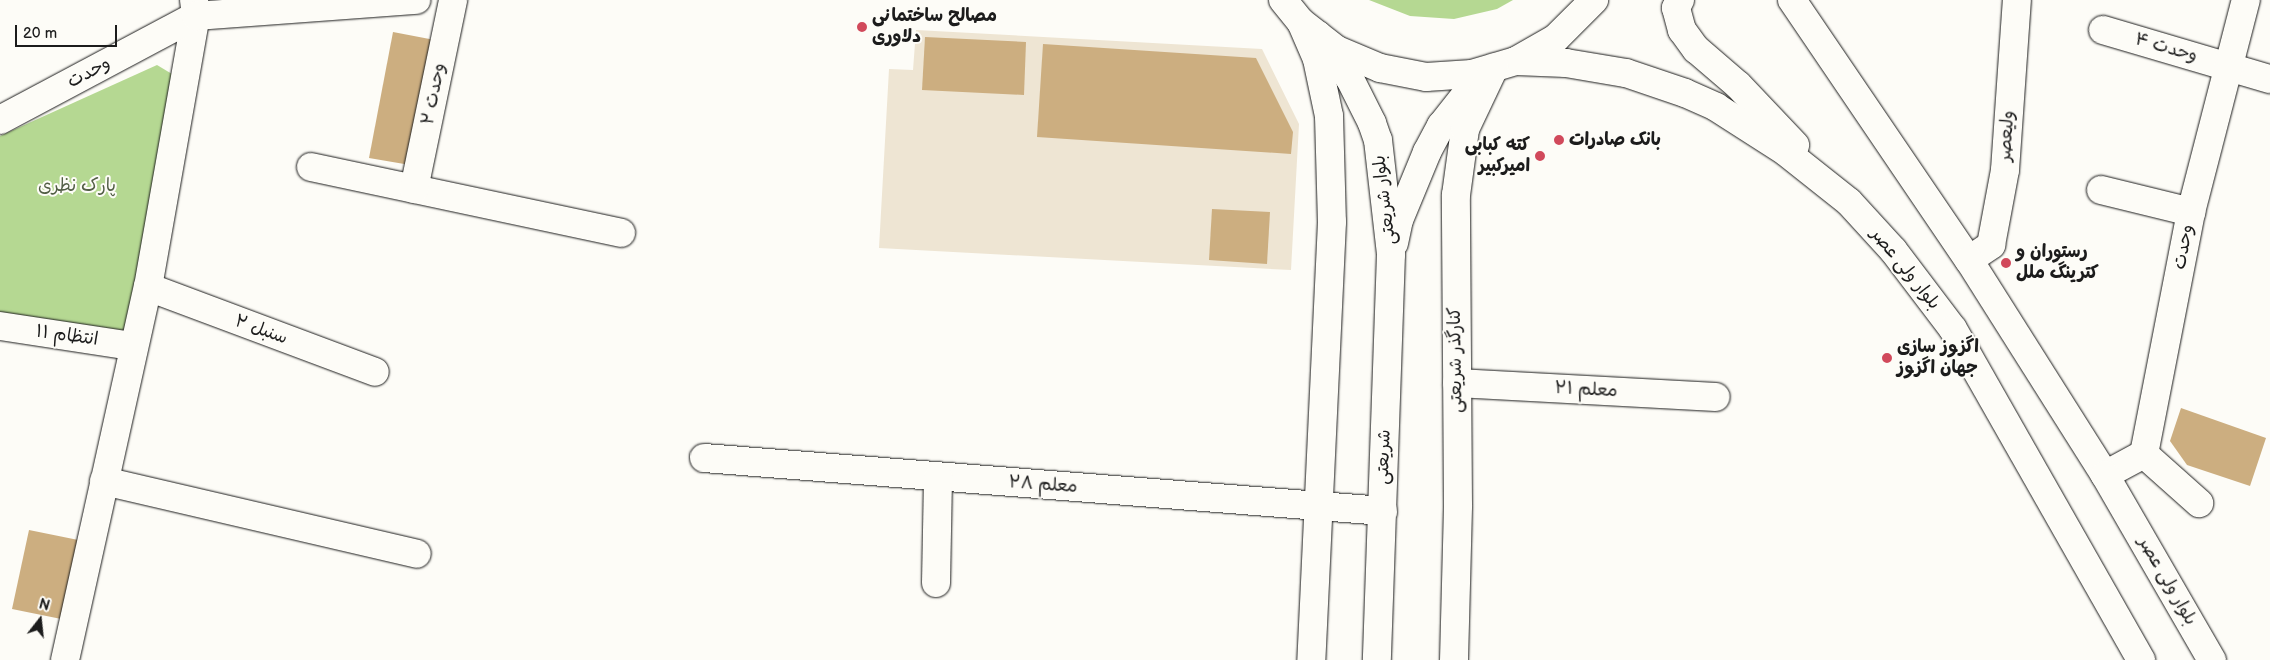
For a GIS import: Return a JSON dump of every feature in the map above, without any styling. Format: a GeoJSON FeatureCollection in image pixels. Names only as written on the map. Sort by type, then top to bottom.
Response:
{"type":"FeatureCollection","features":[{"type":"Feature","properties":{"kind":"main road","name":"وحدت"},"geometry":{"type":"LineString","coordinates":[[0,120],[195,8],[416,0]]}},
{"type":"Feature","properties":{"kind":"main road","name":"وحدت ۲"},"geometry":{"type":"LineString","coordinates":[[414,189],[453,0]]}},
{"type":"Feature","properties":{"kind":"main road"},"geometry":{"type":"LineString","coordinates":[[1292,13],[1337,50],[1389,70],[1426,77],[1472,74],[1505,64],[1556,38],[1594,0]]}},
{"type":"Feature","properties":{"kind":"main road"},"geometry":{"type":"LineString","coordinates":[[1680,0],[1676,8],[1682,30],[1696,49],[1738,85],[1848,202]]}},
{"type":"Feature","properties":{"kind":"main road","name":"بلوار ولی عصر"},"geometry":{"type":"LineString","coordinates":[[1792,0],[1968,260],[2106,475],[2212,660]]}},
{"type":"Feature","properties":{"kind":"main road","name":"ولیعصر"},"geometry":{"type":"LineString","coordinates":[[1968,260],[1991,245],[2004,179],[2017,0]]}},
{"type":"Feature","properties":{"kind":"main road","name":"وحدت"},"geometry":{"type":"LineString","coordinates":[[2144,454],[2191,212],[2246,0]]}},
{"type":"Feature","properties":{"kind":"main road"},"geometry":{"type":"LineString","coordinates":[[65,660],[133,346],[148,287],[195,8]]}},
{"type":"Feature","properties":{"kind":"main road"},"geometry":{"type":"LineString","coordinates":[[1292,13],[1317,59],[1329,116],[1332,222],[1311,660]]}},
{"type":"Feature","properties":{"kind":"main road","name":"بلوار شریعتی"},"geometry":{"type":"LineString","coordinates":[[1292,13],[1350,79],[1375,131],[1391,254]]}},
{"type":"Feature","properties":{"kind":"main road","name":"وحدت ۴"},"geometry":{"type":"LineString","coordinates":[[2103,30],[2270,79]]}},
{"type":"Feature","properties":{"kind":"main road","name":"بلوار ولی عصر"},"geometry":{"type":"LineString","coordinates":[[1505,64],[1566,63],[1626,73],[1685,94],[1716,107],[1786,152],[1848,202],[1893,250],[1953,329],[2141,660]]}},
{"type":"Feature","properties":{"kind":"main road","name":"بلوار شریعتی"},"geometry":{"type":"LineString","coordinates":[[1391,254],[1414,182],[1441,126],[1469,88],[1505,64]]}},
{"type":"Feature","properties":{"kind":"main road","name":"کنارگذر شریعتی"},"geometry":{"type":"LineString","coordinates":[[1454,660],[1458,505],[1455,250],[1460,157],[1472,108],[1505,64]]}},
{"type":"Feature","properties":{"kind":"main road"},"geometry":{"type":"LineString","coordinates":[[311,167],[621,233]]}},
{"type":"Feature","properties":{"kind":"main road"},"geometry":{"type":"LineString","coordinates":[[2101,190],[2191,212]]}},
{"type":"Feature","properties":{"kind":"main road","name":"شریعتی"},"geometry":{"type":"LineString","coordinates":[[1378,660],[1391,254]]}},
{"type":"Feature","properties":{"kind":"main road","name":"سنبل ۲"},"geometry":{"type":"LineString","coordinates":[[148,287],[375,372]]}},
{"type":"Feature","properties":{"kind":"main road","name":"انتظام ۱۱"},"geometry":{"type":"LineString","coordinates":[[0,326],[133,346]]}},
{"type":"Feature","properties":{"kind":"main road","name":"معلم ۲۱"},"geometry":{"type":"LineString","coordinates":[[1457,383],[1716,397]]}},
{"type":"Feature","properties":{"kind":"main road"},"geometry":{"type":"LineString","coordinates":[[2106,475],[2144,454],[2199,503]]}},
{"type":"Feature","properties":{"kind":"main road","name":"معلم ۲۸"},"geometry":{"type":"LineString","coordinates":[[704,458],[938,478],[1382,511]]}},
{"type":"Feature","properties":{"kind":"main road"},"geometry":{"type":"LineString","coordinates":[[936,583],[938,478]]}},
{"type":"Feature","properties":{"kind":"main road"},"geometry":{"type":"LineString","coordinates":[[104,481],[417,554]]}},
{"type":"Feature","properties":{"kind":"shaded area"},"geometry":{"type":"Polygon","coordinates":[[[916,30],[1262,49],[1299,124],[1291,270],[879,248],[889,69],[913,70],[916,30]]]}},
{"type":"Feature","properties":{"kind":"green space"},"geometry":{"type":"Polygon","coordinates":[[[1369,0],[1513,0],[1497,9],[1454,19],[1410,16],[1369,0]]]}},
{"type":"Feature","properties":{"kind":"green space","name":"پارک نظری"},"geometry":{"type":"Polygon","coordinates":[[[157,65],[172,74],[126,331],[0,312],[0,136],[157,65]]]}},
{"type":"Feature","properties":{"kind":"building"},"geometry":{"type":"Polygon","coordinates":[[[393,32],[440,41],[416,166],[369,158],[393,32]]]}},
{"type":"Feature","properties":{"kind":"building"},"geometry":{"type":"Polygon","coordinates":[[[925,37],[1026,42],[1024,95],[922,90],[925,37]]]}},
{"type":"Feature","properties":{"kind":"building"},"geometry":{"type":"Polygon","coordinates":[[[1043,44],[1256,58],[1293,132],[1291,154],[1037,137],[1043,44]]]}},
{"type":"Feature","properties":{"kind":"building"},"geometry":{"type":"Polygon","coordinates":[[[1212,209],[1270,212],[1267,264],[1209,260],[1212,209]]]}},
{"type":"Feature","properties":{"kind":"building"},"geometry":{"type":"Polygon","coordinates":[[[2181,408],[2266,438],[2250,486],[2187,465],[2170,441],[2181,408]]]}},
{"type":"Feature","properties":{"kind":"building"},"geometry":{"type":"Polygon","coordinates":[[[29,530],[93,543],[76,622],[12,609],[29,530]]]}},
{"type":"Feature","properties":{"kind":"place","name":"مصالح ساختمانی دلاوری"},"geometry":{"type":"Point","coordinates":[862,27]}},
{"type":"Feature","properties":{"kind":"place","name":"بانک صادرات"},"geometry":{"type":"Point","coordinates":[1559,140]}},
{"type":"Feature","properties":{"kind":"place","name":"کته کبابی امیرکبیر"},"geometry":{"type":"Point","coordinates":[1540,156]}},
{"type":"Feature","properties":{"kind":"place","name":"رستوران و کترینگ ملل"},"geometry":{"type":"Point","coordinates":[2006,263]}},
{"type":"Feature","properties":{"kind":"place","name":"اگزوز سازی جهان اگزوز"},"geometry":{"type":"Point","coordinates":[1887,358]}}]}
